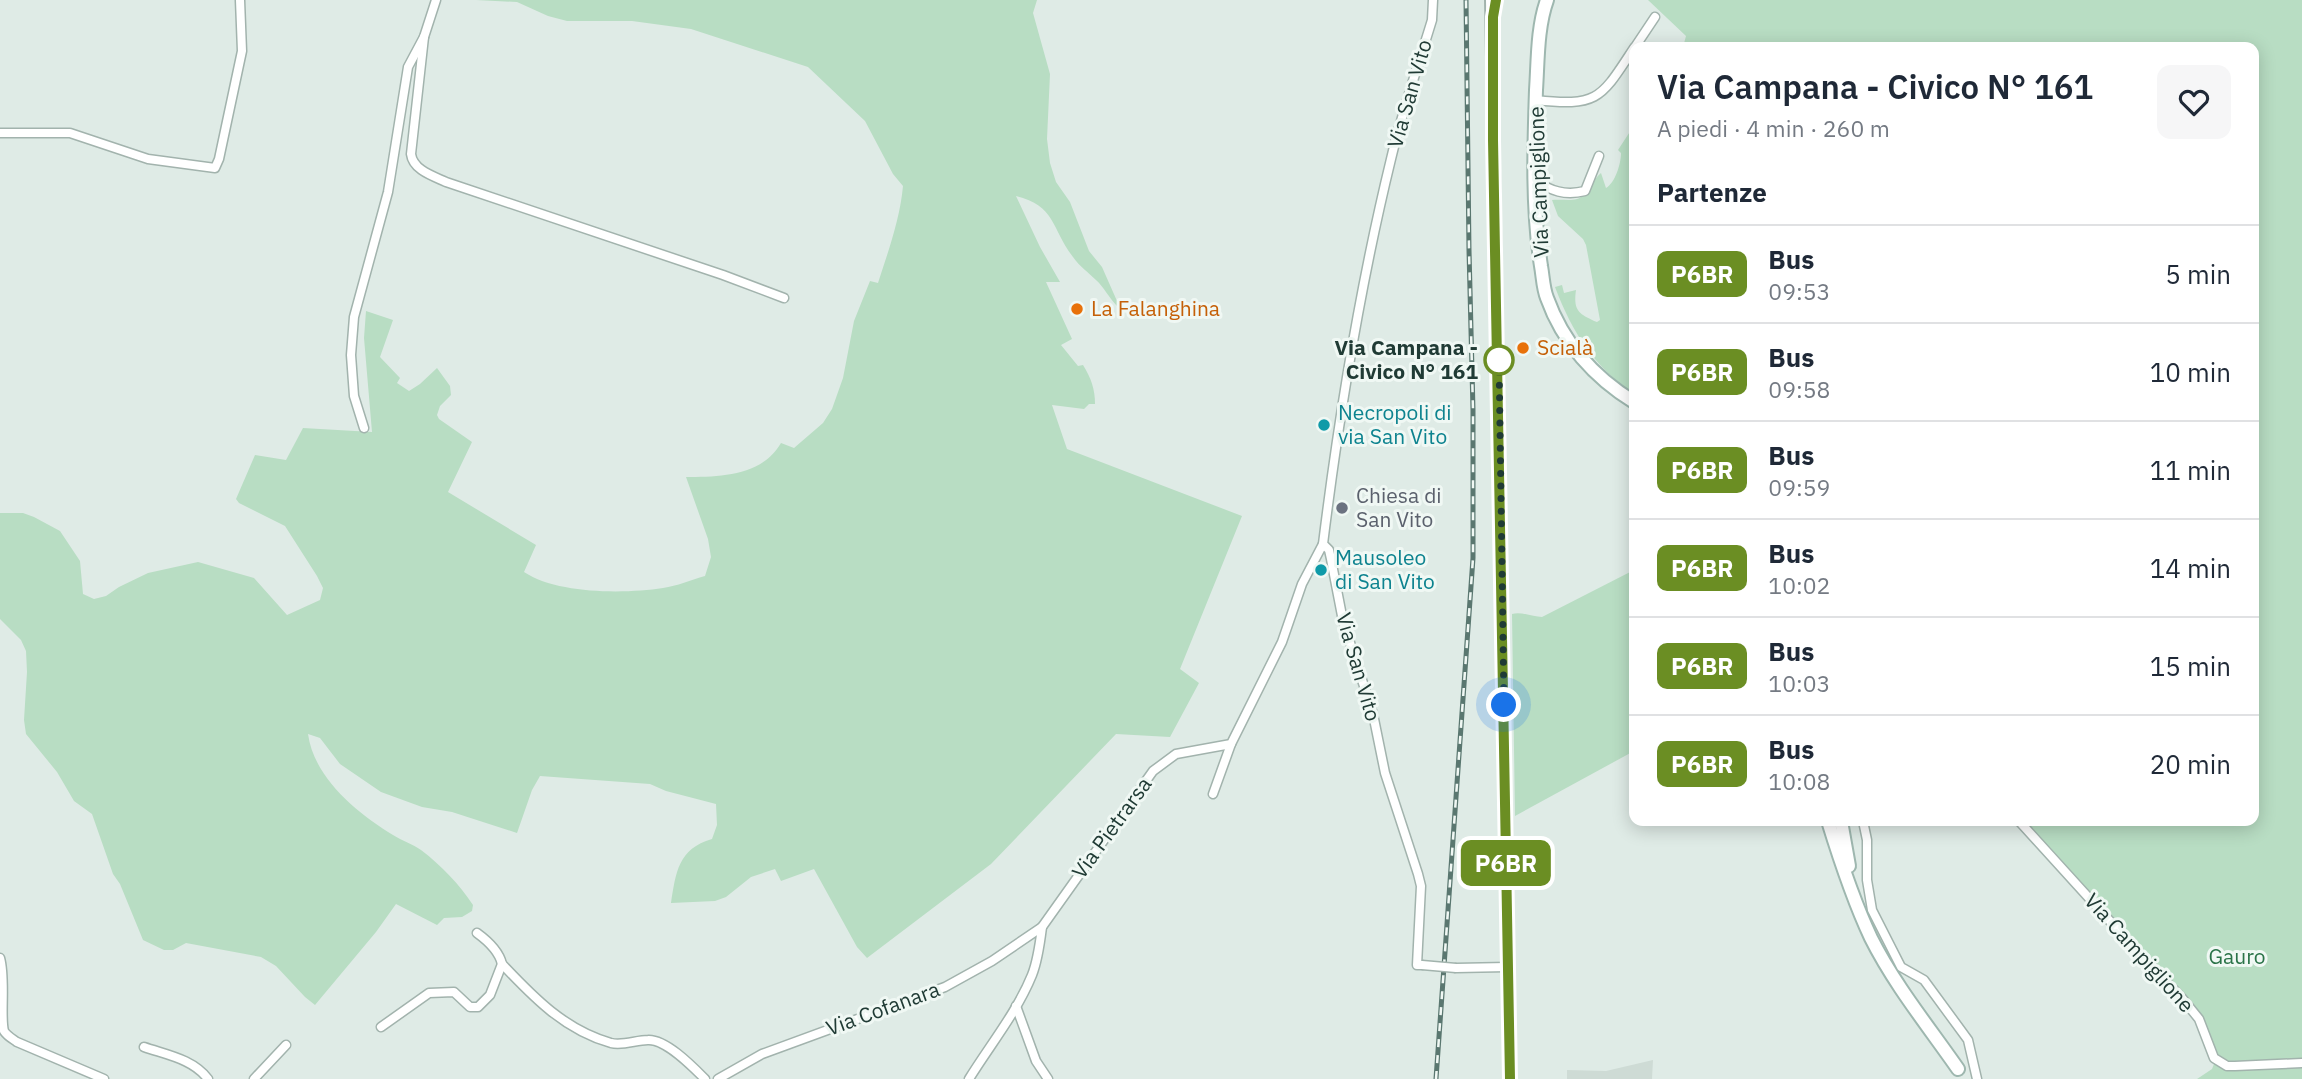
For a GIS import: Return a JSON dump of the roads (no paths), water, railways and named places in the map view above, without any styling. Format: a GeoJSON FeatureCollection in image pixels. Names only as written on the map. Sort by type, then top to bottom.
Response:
{"type":"FeatureCollection","features":[{"type":"Feature","properties":{"kind":"main road","name":"Via Campiglione"},"geometry":{"type":"LineString","coordinates":[[1544,4],[1533,142],[1535,214],[1546,296],[1565,337],[1587,364],[1611,387],[1629,399]]}},
{"type":"Feature","properties":{"kind":"main road"},"geometry":{"type":"LineString","coordinates":[[1830,826],[1845,876],[1873,941],[1896,980],[1958,1069]]}},
{"type":"Feature","properties":{"kind":"main road"},"geometry":{"type":"LineString","coordinates":[[1842,826],[1853,894]]}},
{"type":"Feature","properties":{"kind":"street"},"geometry":{"type":"LineString","coordinates":[[0,133],[70,133],[148,159],[215,168],[242,51],[240,0]]}},
{"type":"Feature","properties":{"kind":"street"},"geometry":{"type":"LineString","coordinates":[[364,428],[354,396],[351,355],[354,317],[388,192],[408,67],[424,37],[436,0]]}},
{"type":"Feature","properties":{"kind":"street","name":"Via San Vito"},"geometry":{"type":"LineString","coordinates":[[1433,0],[1432,20],[1391,157],[1360,300],[1336,441],[1323,544],[1329,550],[1343,621],[1373,714],[1385,773],[1419,874],[1419,965],[1456,968],[1507,967]]}},
{"type":"Feature","properties":{"kind":"street"},"geometry":{"type":"LineString","coordinates":[[1494,0],[1510,1079]]}},
{"type":"Feature","properties":{"kind":"street"},"geometry":{"type":"LineString","coordinates":[[1639,42],[1655,17]]}},
{"type":"Feature","properties":{"kind":"street"},"geometry":{"type":"LineString","coordinates":[[424,37],[411,154],[414,163],[423,171],[446,182],[723,275],[783,298]]}},
{"type":"Feature","properties":{"kind":"street"},"geometry":{"type":"LineString","coordinates":[[1536,100],[1572,103],[1590,101],[1608,88],[1629,57]]}},
{"type":"Feature","properties":{"kind":"street"},"geometry":{"type":"LineString","coordinates":[[1534,180],[1552,191],[1585,191],[1599,156]]}},
{"type":"Feature","properties":{"kind":"street"},"geometry":{"type":"LineString","coordinates":[[1213,794],[1231,744],[1282,642],[1302,584],[1323,544]]}},
{"type":"Feature","properties":{"kind":"street","name":"Via Pietrarsa"},"geometry":{"type":"LineString","coordinates":[[969,1079],[1016,1006],[1032,974],[1039,952],[1042,927],[1153,771],[1176,754],[1231,744]]}},
{"type":"Feature","properties":{"kind":"street"},"geometry":{"type":"LineString","coordinates":[[1864,826],[1867,840],[1867,880],[1872,910],[1901,967],[1924,980],[1968,1041],[1977,1079]]}},
{"type":"Feature","properties":{"kind":"street","name":"Via Campiglione"},"geometry":{"type":"LineString","coordinates":[[2023,826],[2182,998],[2199,1019],[2214,1058],[2227,1066],[2302,1063]]}},
{"type":"Feature","properties":{"kind":"street","name":"Via Cofanara"},"geometry":{"type":"LineString","coordinates":[[718,1079],[762,1054],[944,987],[992,961],[1042,927]]}},
{"type":"Feature","properties":{"kind":"street"},"geometry":{"type":"LineString","coordinates":[[382,1027],[429,993],[454,992],[470,1007],[478,1007],[490,995],[502,964],[501,957],[488,941],[477,933]]}},
{"type":"Feature","properties":{"kind":"street"},"geometry":{"type":"LineString","coordinates":[[0,958],[3,986],[0,1022],[7,1035],[17,1042],[104,1079]]}},
{"type":"Feature","properties":{"kind":"street"},"geometry":{"type":"LineString","coordinates":[[502,964],[546,1009],[570,1026],[611,1043],[622,1044],[649,1039],[657,1041],[671,1049],[705,1079]]}},
{"type":"Feature","properties":{"kind":"street"},"geometry":{"type":"LineString","coordinates":[[1016,1006],[1036,1062],[1048,1079]]}},
{"type":"Feature","properties":{"kind":"street"},"geometry":{"type":"LineString","coordinates":[[254,1079],[286,1045]]}},
{"type":"Feature","properties":{"kind":"street"},"geometry":{"type":"LineString","coordinates":[[144,1047],[192,1064],[208,1079]]}},
{"type":"Feature","properties":{"kind":"railway"},"geometry":{"type":"LineString","coordinates":[[1436,1079],[1473,558],[1466,0]]}},
{"type":"Feature","properties":{"kind":"place","name":"La Falanghina"},"geometry":{"type":"Point","coordinates":[1077,309]}},
{"type":"Feature","properties":{"kind":"place","name":"Scialà"},"geometry":{"type":"Point","coordinates":[1523,348]}},
{"type":"Feature","properties":{"kind":"place","name":"Via Campana - Civico N° 161"},"geometry":{"type":"Point","coordinates":[1499,360]}},
{"type":"Feature","properties":{"kind":"place","name":"Necropoli di via San Vito"},"geometry":{"type":"Point","coordinates":[1324,425]}},
{"type":"Feature","properties":{"kind":"place","name":"Chiesa di San Vito"},"geometry":{"type":"Point","coordinates":[1342,508]}},
{"type":"Feature","properties":{"kind":"place","name":"Mausoleo di San Vito"},"geometry":{"type":"Point","coordinates":[1321,570]}},
{"type":"Feature","properties":{"kind":"park label","name":"Gauro"},"geometry":{"type":"Point","coordinates":[2237,957]}}]}
